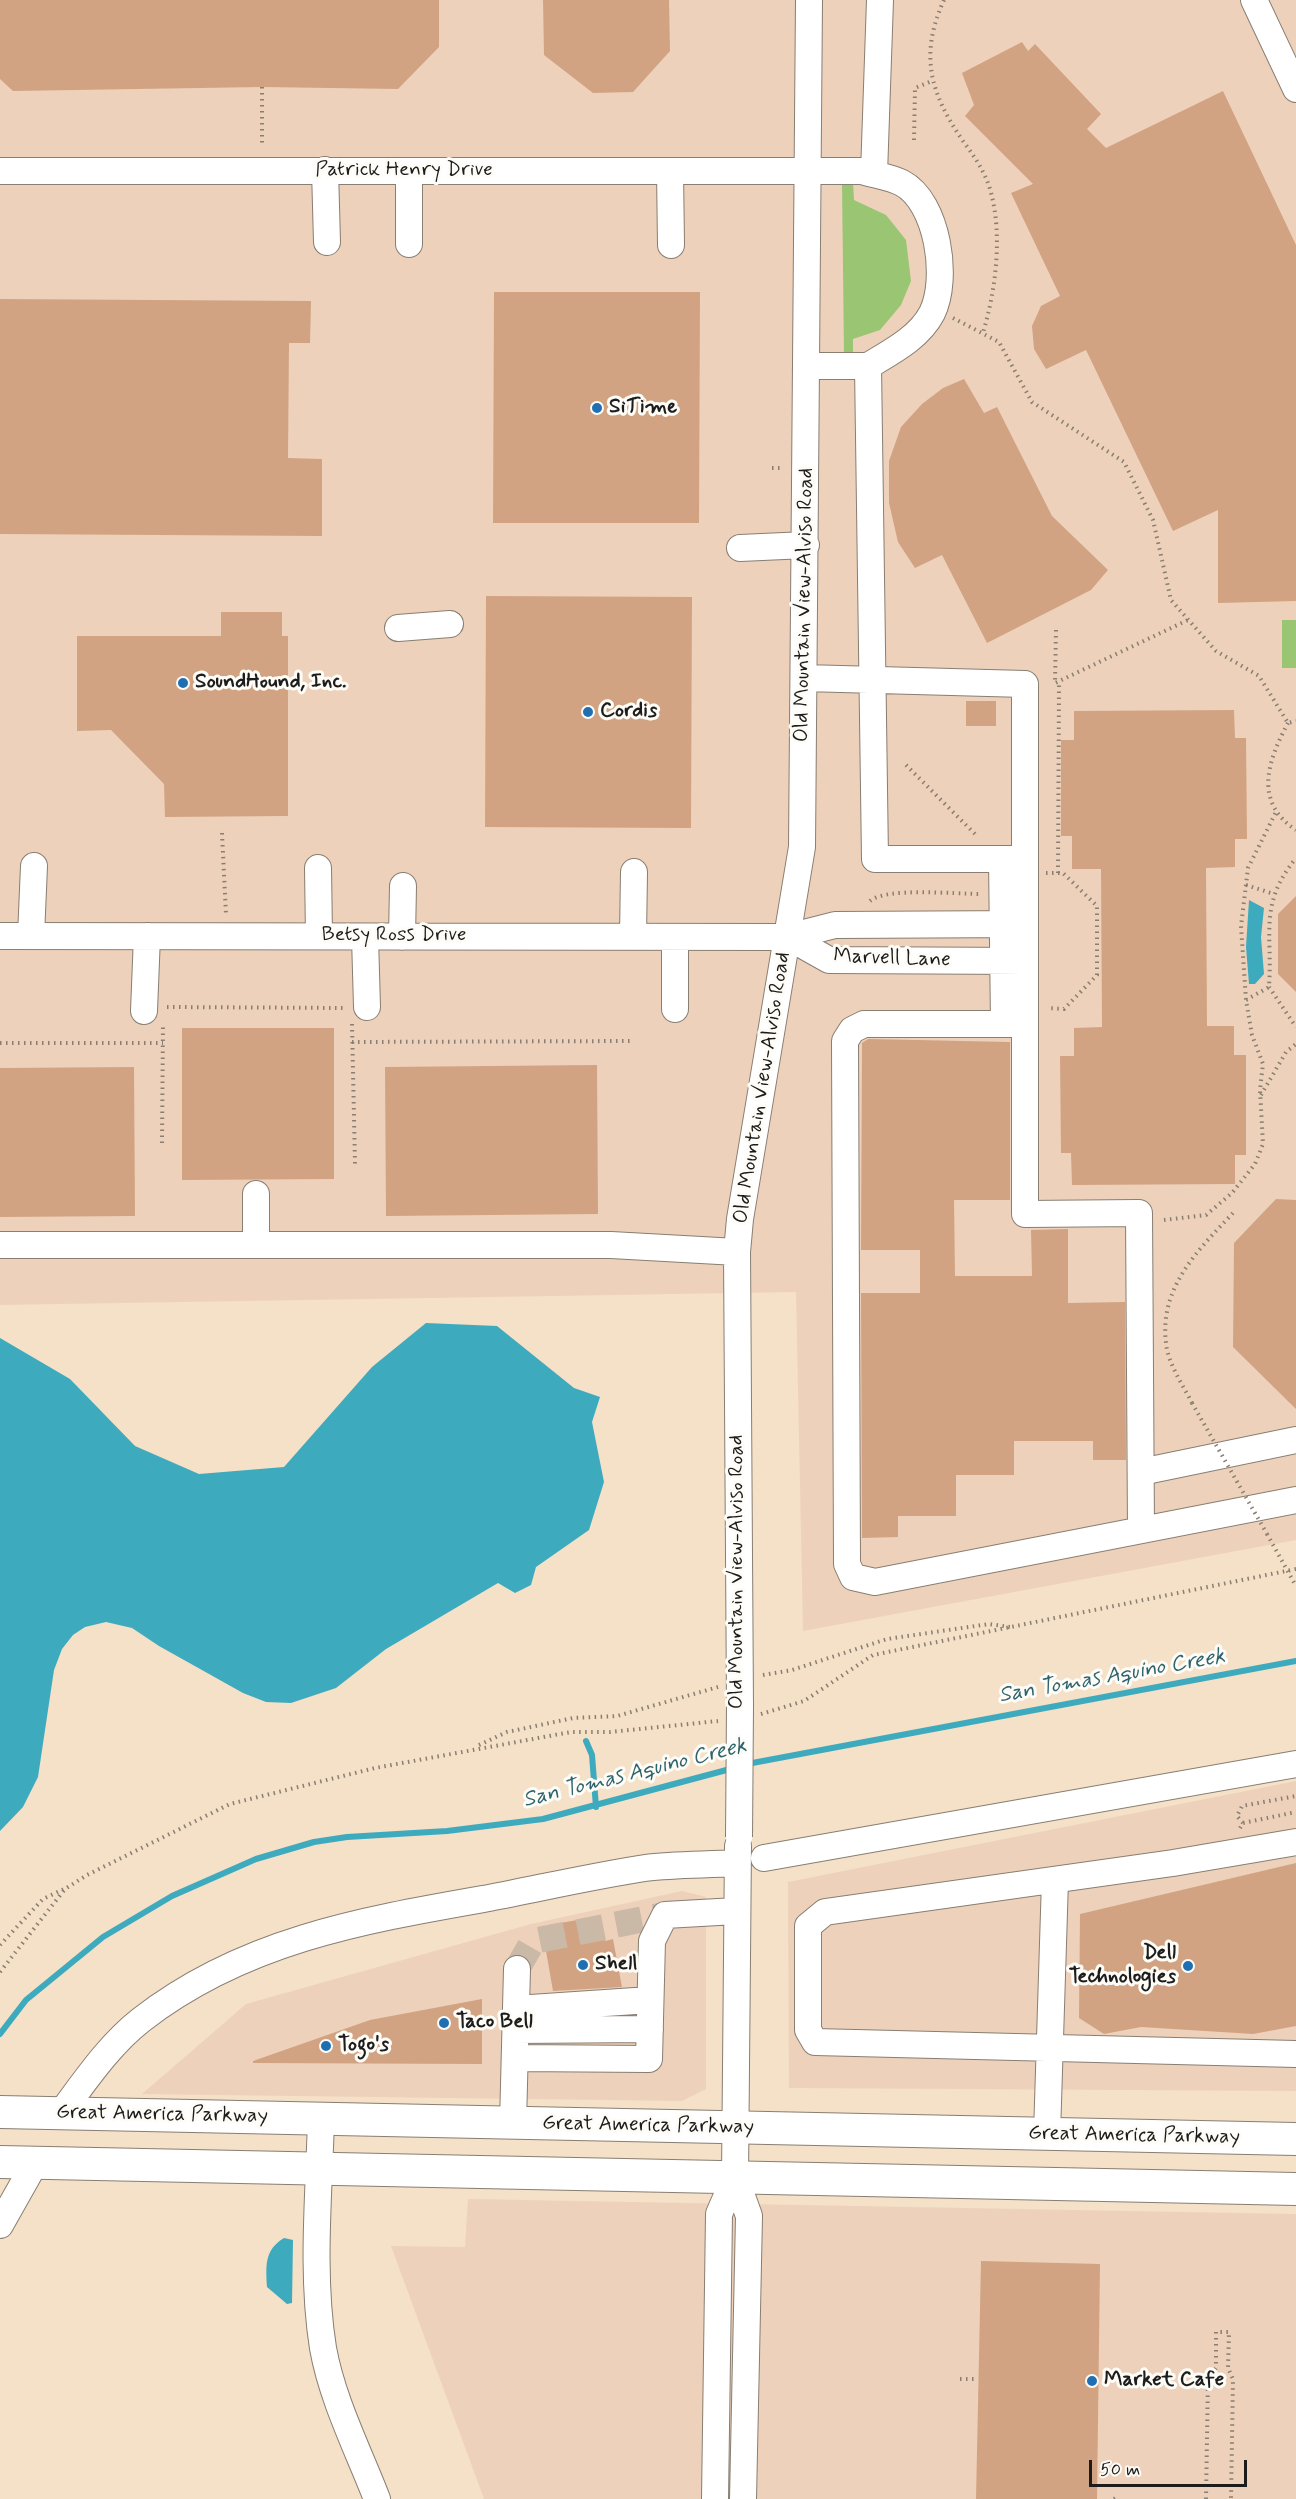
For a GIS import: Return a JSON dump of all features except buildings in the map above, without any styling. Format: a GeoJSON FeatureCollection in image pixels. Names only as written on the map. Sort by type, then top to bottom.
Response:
{"type":"FeatureCollection","features":[{"type":"Feature","properties":{"kind":"main road","name":"Great America Parkway"},"geometry":{"type":"LineString","coordinates":[[0,2112],[1296,2139]]}},
{"type":"Feature","properties":{"kind":"main road"},"geometry":{"type":"LineString","coordinates":[[14,2162],[1296,2189]]}},
{"type":"Feature","properties":{"kind":"street","name":"Old Mountain View-Alviso Road"},"geometry":{"type":"LineString","coordinates":[[735,2177],[736,1863],[739,1837],[740,1714],[737,1252],[740,1219],[802,847],[809,0]]}},
{"type":"Feature","properties":{"kind":"street"},"geometry":{"type":"LineString","coordinates":[[874,174],[880,0]]}},
{"type":"Feature","properties":{"kind":"street"},"geometry":{"type":"LineString","coordinates":[[1254,0],[1296,89]]}},
{"type":"Feature","properties":{"kind":"street"},"geometry":{"type":"LineString","coordinates":[[325,170],[327,242]]}},
{"type":"Feature","properties":{"kind":"street","name":"Patrick Henry Drive"},"geometry":{"type":"LineString","coordinates":[[0,171],[862,171],[903,184],[927,209],[936,236],[939,265],[939,292],[933,308]]}},
{"type":"Feature","properties":{"kind":"street"},"geometry":{"type":"LineString","coordinates":[[409,171],[409,244]]}},
{"type":"Feature","properties":{"kind":"street"},"geometry":{"type":"LineString","coordinates":[[669,171],[671,245]]}},
{"type":"Feature","properties":{"kind":"street"},"geometry":{"type":"LineString","coordinates":[[806,366],[868,366],[913,336],[933,308]]}},
{"type":"Feature","properties":{"kind":"street"},"geometry":{"type":"LineString","coordinates":[[868,366],[875,859],[1023,864]]}},
{"type":"Feature","properties":{"kind":"street"},"geometry":{"type":"LineString","coordinates":[[740,548],[806,545]]}},
{"type":"Feature","properties":{"kind":"street"},"geometry":{"type":"LineString","coordinates":[[398,628],[450,624]]}},
{"type":"Feature","properties":{"kind":"street"},"geometry":{"type":"LineString","coordinates":[[804,678],[1025,684],[1023,864],[1014,924],[1014,961],[1023,1019],[1025,1214],[1139,1213],[1141,1530]]}},
{"type":"Feature","properties":{"kind":"street"},"geometry":{"type":"LineString","coordinates":[[31,936],[34,866]]}},
{"type":"Feature","properties":{"kind":"street"},"geometry":{"type":"LineString","coordinates":[[318,868],[319,936]]}},
{"type":"Feature","properties":{"kind":"street"},"geometry":{"type":"LineString","coordinates":[[633,937],[634,872]]}},
{"type":"Feature","properties":{"kind":"street"},"geometry":{"type":"LineString","coordinates":[[402,936],[403,886]]}},
{"type":"Feature","properties":{"kind":"street","name":"Marvell Lane"},"geometry":{"type":"LineString","coordinates":[[788,937],[835,925],[1014,924]]}},
{"type":"Feature","properties":{"kind":"street","name":"Betsy Ross Drive"},"geometry":{"type":"LineString","coordinates":[[0,936],[788,937]]}},
{"type":"Feature","properties":{"kind":"street"},"geometry":{"type":"LineString","coordinates":[[147,936],[157,1012]]}},
{"type":"Feature","properties":{"kind":"street"},"geometry":{"type":"LineString","coordinates":[[357,1012],[365,936]]}},
{"type":"Feature","properties":{"kind":"street"},"geometry":{"type":"LineString","coordinates":[[675,937],[675,1009]]}},
{"type":"Feature","properties":{"kind":"street","name":"Marvell Lane"},"geometry":{"type":"LineString","coordinates":[[788,937],[829,960],[1014,961]]}},
{"type":"Feature","properties":{"kind":"street"},"geometry":{"type":"LineString","coordinates":[[1023,1019],[864,1024],[852,1030],[845,1041],[847,1564],[853,1577],[875,1582],[1296,1500]]}},
{"type":"Feature","properties":{"kind":"street"},"geometry":{"type":"LineString","coordinates":[[256,1194],[256,1245]]}},
{"type":"Feature","properties":{"kind":"street"},"geometry":{"type":"LineString","coordinates":[[0,1245],[611,1245],[737,1252]]}},
{"type":"Feature","properties":{"kind":"street"},"geometry":{"type":"LineString","coordinates":[[1141,1472],[1296,1440]]}},
{"type":"Feature","properties":{"kind":"street"},"geometry":{"type":"LineString","coordinates":[[764,1858],[1296,1764]]}},
{"type":"Feature","properties":{"kind":"street"},"geometry":{"type":"LineString","coordinates":[[1296,1842],[1055,1880],[825,1912],[808,1926],[808,2030],[815,2042],[1296,2054]]}},
{"type":"Feature","properties":{"kind":"street"},"geometry":{"type":"LineString","coordinates":[[51,2113],[140,2021],[208,1976],[267,1949],[318,1932],[394,1915],[635,1870],[736,1863]]}},
{"type":"Feature","properties":{"kind":"street"},"geometry":{"type":"LineString","coordinates":[[1047,2134],[1055,1880]]}},
{"type":"Feature","properties":{"kind":"street"},"geometry":{"type":"LineString","coordinates":[[515,2058],[649,2059],[652,1941],[665,1915],[736,1911]]}},
{"type":"Feature","properties":{"kind":"street"},"geometry":{"type":"LineString","coordinates":[[513,2123],[517,1969]]}},
{"type":"Feature","properties":{"kind":"street"},"geometry":{"type":"LineString","coordinates":[[516,2020],[650,2000]]}},
{"type":"Feature","properties":{"kind":"street"},"geometry":{"type":"LineString","coordinates":[[516,2020],[650,2030]]}},
{"type":"Feature","properties":{"kind":"street"},"geometry":{"type":"LineString","coordinates":[[321,2119],[318,2294],[324,2350],[331,2380],[377,2499]]}},
{"type":"Feature","properties":{"kind":"street"},"geometry":{"type":"LineString","coordinates":[[0,2225],[14,2162]]}},
{"type":"Feature","properties":{"kind":"street"},"geometry":{"type":"LineString","coordinates":[[715,2499],[719,2214],[735,2177]]}},
{"type":"Feature","properties":{"kind":"street"},"geometry":{"type":"LineString","coordinates":[[735,2177],[749,2216],[743,2499]]}},
{"type":"Feature","properties":{"kind":"path"},"geometry":{"type":"LineString","coordinates":[[944,0],[932,35],[930,59],[932,81],[944,109],[978,160],[990,189],[995,219],[996,263],[990,309],[983,333]]}},
{"type":"Feature","properties":{"kind":"path"},"geometry":{"type":"LineString","coordinates":[[914,140],[915,88],[932,81]]}},
{"type":"Feature","properties":{"kind":"path"},"geometry":{"type":"LineString","coordinates":[[262,87],[262,144]]}},
{"type":"Feature","properties":{"kind":"path"},"geometry":{"type":"LineString","coordinates":[[933,308],[999,342],[1032,402],[1124,462],[1153,520],[1171,600],[1216,651],[1259,676],[1288,723]]}},
{"type":"Feature","properties":{"kind":"path"},"geometry":{"type":"LineString","coordinates":[[772,468],[783,468]]}},
{"type":"Feature","properties":{"kind":"path"},"geometry":{"type":"LineString","coordinates":[[1056,630],[1055,683],[1188,620]]}},
{"type":"Feature","properties":{"kind":"path"},"geometry":{"type":"LineString","coordinates":[[1058,873],[1059,682]]}},
{"type":"Feature","properties":{"kind":"path"},"geometry":{"type":"LineString","coordinates":[[1288,723],[1296,722]]}},
{"type":"Feature","properties":{"kind":"path"},"geometry":{"type":"LineString","coordinates":[[1288,723],[1271,753],[1267,782],[1276,810],[1287,824],[1296,830]]}},
{"type":"Feature","properties":{"kind":"path"},"geometry":{"type":"LineString","coordinates":[[1164,1220],[1206,1215],[1232,1194],[1255,1164],[1263,1144],[1260,1096],[1263,1064],[1252,1035],[1246,1000],[1241,926],[1248,868],[1276,810]]}},
{"type":"Feature","properties":{"kind":"path"},"geometry":{"type":"LineString","coordinates":[[222,833],[226,916]]}},
{"type":"Feature","properties":{"kind":"path"},"geometry":{"type":"LineString","coordinates":[[1296,858],[1283,874],[1274,894],[1268,920],[1269,987],[1296,1027]]}},
{"type":"Feature","properties":{"kind":"path"},"geometry":{"type":"LineString","coordinates":[[1023,864],[1063,873],[1097,906],[1097,975],[1064,1009],[1023,1019]]}},
{"type":"Feature","properties":{"kind":"path"},"geometry":{"type":"LineString","coordinates":[[1246,885],[1274,894]]}},
{"type":"Feature","properties":{"kind":"path"},"geometry":{"type":"LineString","coordinates":[[1246,1000],[1269,987]]}},
{"type":"Feature","properties":{"kind":"path"},"geometry":{"type":"LineString","coordinates":[[162,1143],[163,1043],[157,1012],[357,1012],[352,1042],[355,1164]]}},
{"type":"Feature","properties":{"kind":"path"},"geometry":{"type":"LineString","coordinates":[[352,1042],[634,1041]]}},
{"type":"Feature","properties":{"kind":"path"},"geometry":{"type":"LineString","coordinates":[[0,1043],[163,1043]]}},
{"type":"Feature","properties":{"kind":"path"},"geometry":{"type":"LineString","coordinates":[[1260,1096],[1286,1052],[1296,1044]]}},
{"type":"Feature","properties":{"kind":"path"},"geometry":{"type":"LineString","coordinates":[[1234,1212],[1189,1260],[1174,1285],[1166,1320],[1166,1345],[1177,1374],[1192,1403],[1296,1586]]}},
{"type":"Feature","properties":{"kind":"path"},"geometry":{"type":"LineString","coordinates":[[0,1945],[43,1899],[230,1804],[375,1768],[473,1748],[571,1732],[610,1732],[740,1714],[804,1701],[873,1655],[1296,1569]]}},
{"type":"Feature","properties":{"kind":"path"},"geometry":{"type":"LineString","coordinates":[[473,1748],[507,1732],[573,1718],[617,1716],[738,1681],[792,1670],[887,1639],[989,1624],[1013,1627]]}},
{"type":"Feature","properties":{"kind":"path"},"geometry":{"type":"LineString","coordinates":[[1243,1823],[1237,1816],[1242,1806],[1296,1796]]}},
{"type":"Feature","properties":{"kind":"path"},"geometry":{"type":"LineString","coordinates":[[0,1972],[65,1889]]}},
{"type":"Feature","properties":{"kind":"path"},"geometry":{"type":"LineString","coordinates":[[1206,2499],[1208,2379],[1216,2368],[1216,2332],[1229,2332],[1228,2368],[1233,2379],[1231,2499]]}},
{"type":"Feature","properties":{"kind":"path"},"geometry":{"type":"LineString","coordinates":[[960,2379],[978,2379]]}},
{"type":"Feature","properties":{"kind":"shaded area"},"geometry":{"type":"Polygon","coordinates":[[[0,0],[1296,0],[1296,1540],[803,1631],[796,1292],[0,1305],[0,0]]]}},
{"type":"Feature","properties":{"kind":"shaded area"},"geometry":{"type":"Polygon","coordinates":[[[1296,1781],[1296,2091],[789,2088],[788,1882],[1296,1781]]]}},
{"type":"Feature","properties":{"kind":"shaded area"},"geometry":{"type":"Polygon","coordinates":[[[682,1891],[706,1897],[706,2089],[682,2101],[142,2094],[246,2004],[531,1924],[682,1891]]]}},
{"type":"Feature","properties":{"kind":"shaded area"},"geometry":{"type":"Polygon","coordinates":[[[468,2199],[1296,2214],[1296,2499],[484,2499],[391,2246],[465,2247],[468,2199]]]}},
{"type":"Feature","properties":{"kind":"green space"},"geometry":{"type":"Polygon","coordinates":[[[842,183],[853,183],[854,200],[886,215],[906,240],[911,281],[901,305],[880,330],[853,339],[853,358],[844,356],[842,183]]]}},
{"type":"Feature","properties":{"kind":"green space"},"geometry":{"type":"Polygon","coordinates":[[[1282,620],[1296,620],[1296,668],[1282,668],[1282,620]]]}},
{"type":"Feature","properties":{"kind":"water"},"geometry":{"type":"Polygon","coordinates":[[[1249,900],[1264,908],[1261,937],[1264,974],[1255,984],[1249,984],[1246,947],[1249,900]]]}},
{"type":"Feature","properties":{"kind":"water"},"geometry":{"type":"Polygon","coordinates":[[[426,1323],[497,1326],[574,1388],[600,1397],[592,1422],[604,1482],[589,1530],[536,1567],[531,1585],[515,1593],[498,1583],[386,1649],[336,1688],[291,1703],[266,1702],[243,1693],[159,1646],[132,1628],[106,1622],[85,1627],[73,1635],[62,1649],[54,1670],[38,1777],[23,1807],[0,1831],[0,1338],[70,1379],[135,1446],[199,1474],[284,1467],[372,1367],[426,1323]]]}},
{"type":"Feature","properties":{"kind":"water"},"geometry":{"type":"Polygon","coordinates":[[[284,2238],[293,2240],[292,2303],[287,2304],[267,2287],[267,2265],[270,2253],[284,2238]]]}},
{"type":"Feature","properties":{"kind":"waterway","name":"San Tomas Aquino Creek"},"geometry":{"type":"LineString","coordinates":[[747,1764],[1296,1661]]}},
{"type":"Feature","properties":{"kind":"waterway"},"geometry":{"type":"LineString","coordinates":[[586,1741],[592,1755],[596,1807]]}},
{"type":"Feature","properties":{"kind":"waterway","name":"San Tomas Aquino Creek"},"geometry":{"type":"LineString","coordinates":[[0,2034],[26,2000],[103,1937],[172,1896],[256,1859],[314,1842],[347,1837],[447,1831],[543,1819],[734,1768]]}},
{"type":"Feature","properties":{"kind":"tunnel"},"geometry":{"type":"LineString","coordinates":[[517,1969],[533,1941],[665,1915]]}},
{"type":"Feature","properties":{"kind":"place","name":"SiTime"},"geometry":{"type":"Point","coordinates":[597,408]}},
{"type":"Feature","properties":{"kind":"place","name":"SoundHound, Inc."},"geometry":{"type":"Point","coordinates":[183,683]}},
{"type":"Feature","properties":{"kind":"place","name":"Cordis"},"geometry":{"type":"Point","coordinates":[588,712]}},
{"type":"Feature","properties":{"kind":"place","name":"Shell"},"geometry":{"type":"Point","coordinates":[583,1965]}},
{"type":"Feature","properties":{"kind":"place","name":"Dell Technologies"},"geometry":{"type":"Point","coordinates":[1188,1966]}},
{"type":"Feature","properties":{"kind":"place","name":"Taco Bell"},"geometry":{"type":"Point","coordinates":[444,2023]}},
{"type":"Feature","properties":{"kind":"place","name":"Togo's"},"geometry":{"type":"Point","coordinates":[326,2046]}},
{"type":"Feature","properties":{"kind":"place","name":"Market Cafe"},"geometry":{"type":"Point","coordinates":[1092,2381]}}]}
